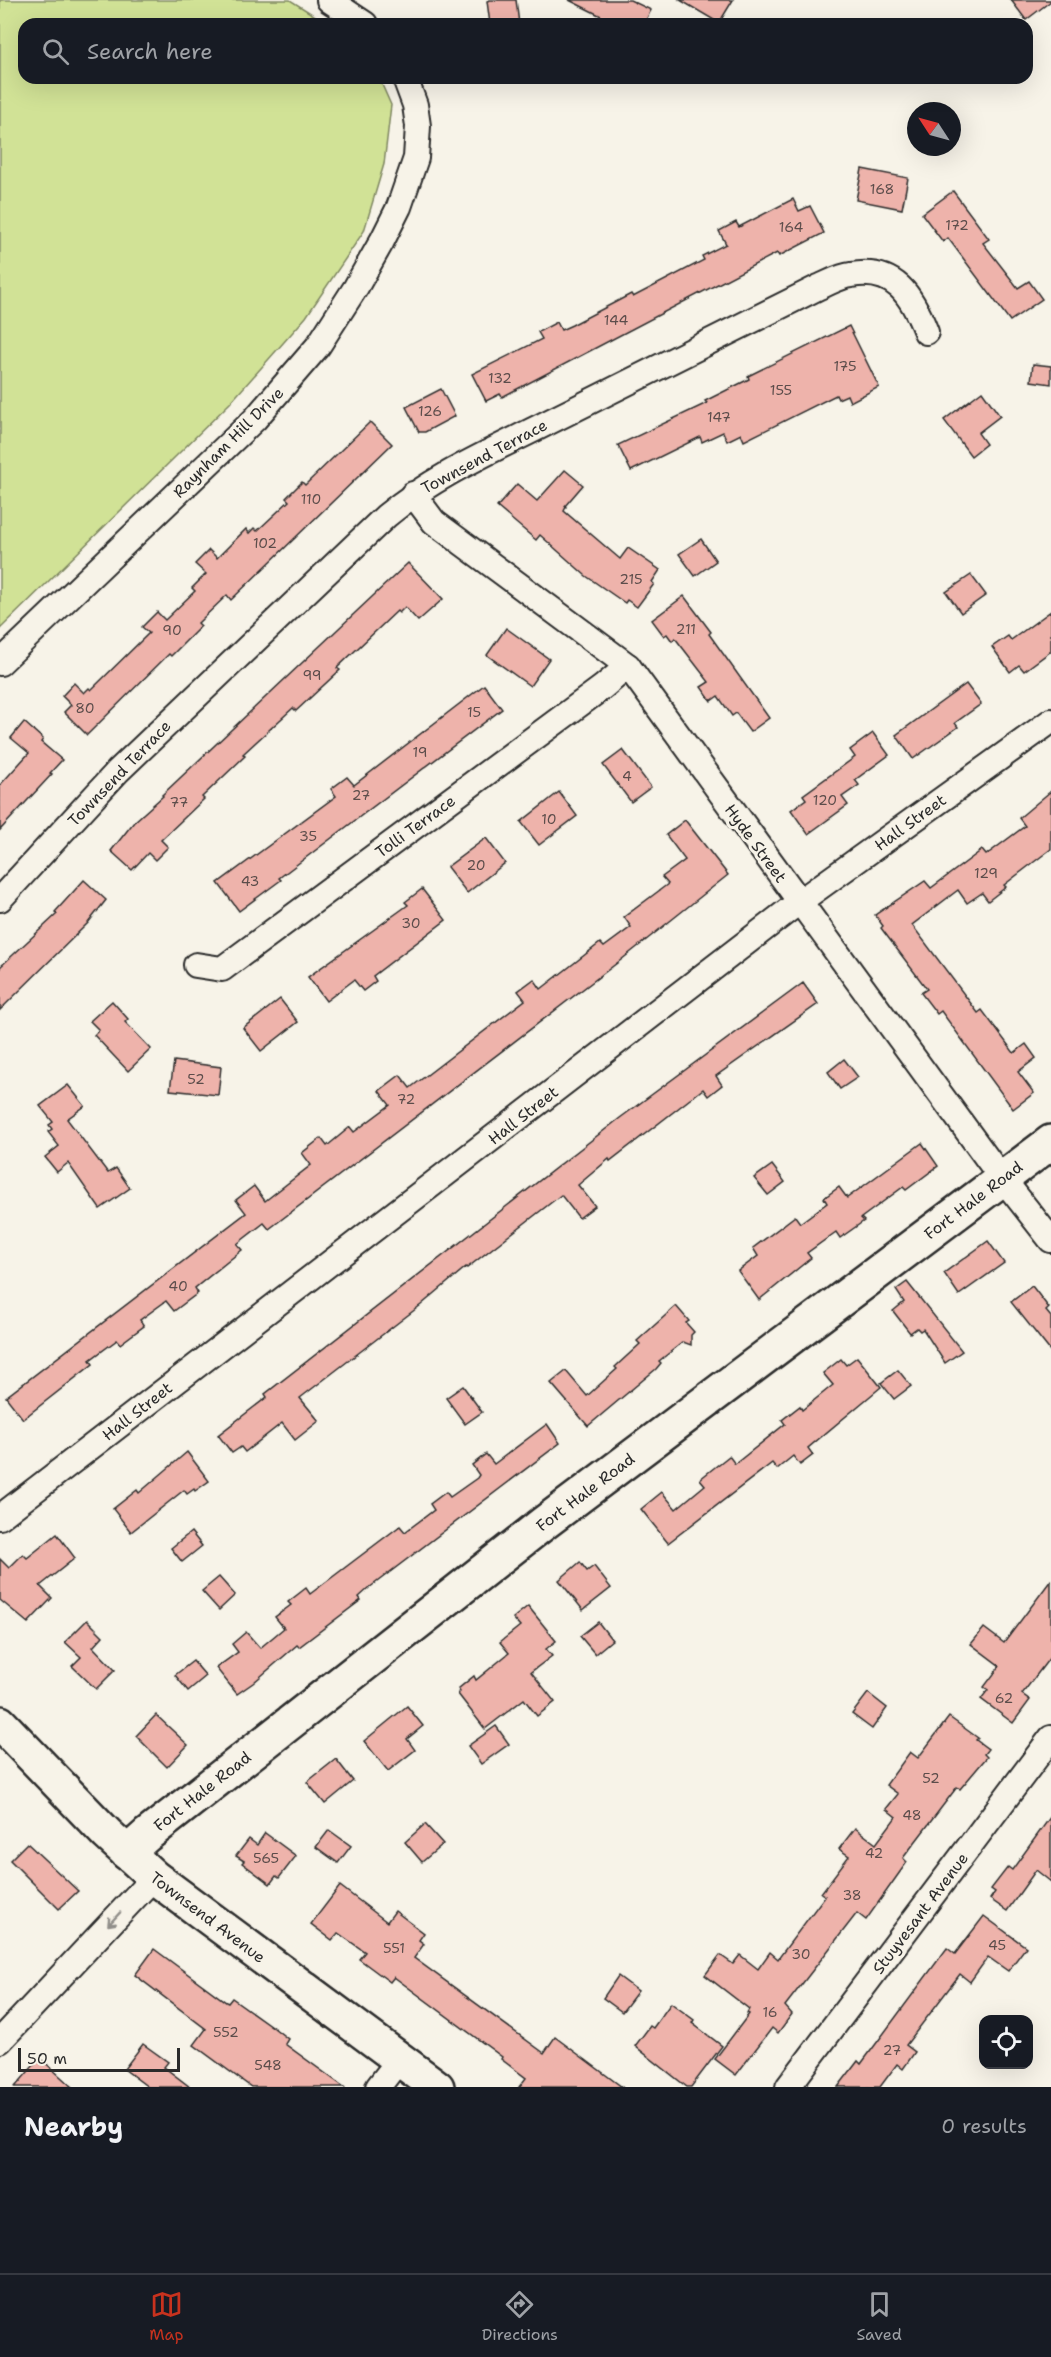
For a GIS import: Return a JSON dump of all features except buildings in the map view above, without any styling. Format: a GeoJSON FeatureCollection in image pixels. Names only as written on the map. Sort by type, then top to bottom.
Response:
{"type":"FeatureCollection","features":[{"type":"Feature","properties":{"kind":"street"},"geometry":{"type":"LineString","coordinates":[[329,0],[356,18]]}},
{"type":"Feature","properties":{"kind":"street","name":"Raynham Hill Drive"},"geometry":{"type":"LineString","coordinates":[[0,663],[255,419],[318,346],[356,287],[386,232],[399,207],[416,158],[418,126],[415,105],[407,84]]}},
{"type":"Feature","properties":{"kind":"street","name":"Townsend Terrace"},"geometry":{"type":"LineString","coordinates":[[0,899],[118,771],[386,516],[413,494],[570,411],[819,287],[849,275],[872,273],[887,278],[898,286],[915,303],[926,332]]}},
{"type":"Feature","properties":{"kind":"street","name":"Hyde Street"},"geometry":{"type":"LineString","coordinates":[[413,494],[434,522],[628,666],[1002,1178],[1051,1240]]}},
{"type":"Feature","properties":{"kind":"street","name":"Tolli Terrace"},"geometry":{"type":"LineString","coordinates":[[196,965],[222,969],[628,666]]}},
{"type":"Feature","properties":{"kind":"street","name":"Hall Street"},"geometry":{"type":"LineString","coordinates":[[0,1517],[799,902],[1051,721]]}},
{"type":"Feature","properties":{"kind":"street","name":"Fort Hale Road"},"geometry":{"type":"LineString","coordinates":[[127,1853],[544,1523],[1051,1142]]}},
{"type":"Feature","properties":{"kind":"street","name":"Townsend Avenue"},"geometry":{"type":"LineString","coordinates":[[0,1723],[127,1853],[154,1877],[436,2087]]}},
{"type":"Feature","properties":{"kind":"street","name":"Stuyvesant Avenue"},"geometry":{"type":"LineString","coordinates":[[788,2087],[1051,1738]]}},
{"type":"Feature","properties":{"kind":"street"},"geometry":{"type":"LineString","coordinates":[[0,2041],[154,1877]]}},
{"type":"Feature","properties":{"kind":"street"},"geometry":{"type":"LineString","coordinates":[[378,2087],[399,2060]]}},
{"type":"Feature","properties":{"kind":"green space"},"geometry":{"type":"Polygon","coordinates":[[[0,0],[290,0],[318,18],[18,18],[18,84],[382,84],[391,105],[384,164],[364,231],[306,317],[230,403],[0,629],[0,0]]]}}]}
